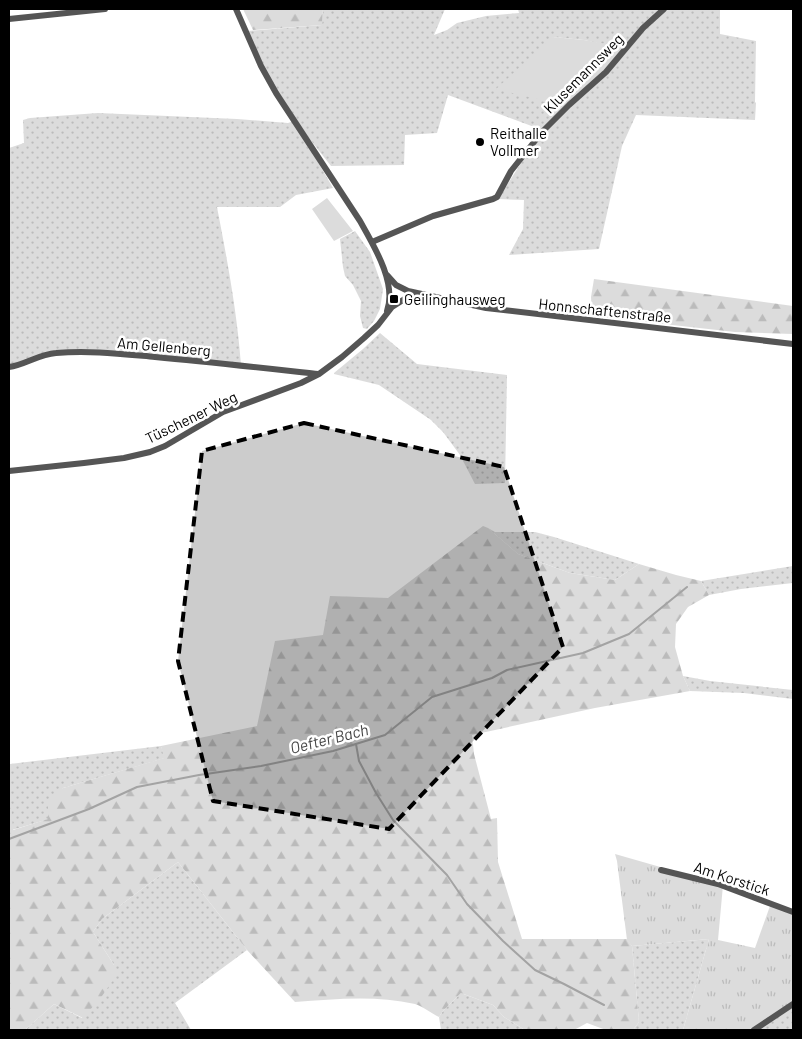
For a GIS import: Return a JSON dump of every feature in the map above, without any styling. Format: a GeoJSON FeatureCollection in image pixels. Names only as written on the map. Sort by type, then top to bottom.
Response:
{"type":"FeatureCollection","features":[{"type":"Feature","properties":{"kind":"street"},"geometry":{"type":"LineString","coordinates":[[9,20],[105,9]]}},
{"type":"Feature","properties":{"kind":"street"},"geometry":{"type":"LineString","coordinates":[[236,9],[260,66],[372,242],[387,275],[390,289],[386,314]]}},
{"type":"Feature","properties":{"kind":"street","name":"Klusemannsweg"},"geometry":{"type":"LineString","coordinates":[[372,242],[433,216],[497,197],[511,172],[542,132],[606,72],[643,28],[664,9]]}},
{"type":"Feature","properties":{"kind":"street","name":"Honnschaftenstraße"},"geometry":{"type":"LineString","coordinates":[[387,275],[396,285],[414,293],[509,312],[793,344]]}},
{"type":"Feature","properties":{"kind":"street","name":"Tüschener Weg"},"geometry":{"type":"LineString","coordinates":[[9,471],[124,458],[150,452],[223,412],[301,383],[319,374],[342,357],[378,325],[392,307],[414,293]]}},
{"type":"Feature","properties":{"kind":"street","name":"Am Gellenberg"},"geometry":{"type":"LineString","coordinates":[[9,367],[17,366],[49,354],[111,353],[319,374]]}},
{"type":"Feature","properties":{"kind":"street","name":"Am Korstick"},"geometry":{"type":"LineString","coordinates":[[661,870],[718,884],[793,912]]}},
{"type":"Feature","properties":{"kind":"street"},"geometry":{"type":"LineString","coordinates":[[754,1030],[793,1004]]}},
{"type":"Feature","properties":{"kind":"highlighted area"},"geometry":{"type":"Polygon","coordinates":[[[304,423],[504,467],[563,647],[389,829],[213,801],[178,661],[202,451],[304,423]]]}},
{"type":"Feature","properties":{"kind":"green space"},"geometry":{"type":"Polygon","coordinates":[[[243,9],[323,9],[322,25],[253,30],[243,9]]]}},
{"type":"Feature","properties":{"kind":"green space"},"geometry":{"type":"Polygon","coordinates":[[[323,9],[445,9],[434,35],[447,30],[457,23],[486,16],[519,13],[518,9],[720,9],[720,34],[756,41],[755,120],[636,115],[622,146],[599,249],[509,255],[523,229],[524,200],[498,199],[523,160],[545,131],[448,95],[437,133],[405,135],[404,165],[331,166],[276,93],[247,31],[322,25],[323,9]],[[553,37],[547,101],[611,46],[584,40],[553,37]]]}},
{"type":"Feature","properties":{"kind":"green space"},"geometry":{"type":"Polygon","coordinates":[[[553,37],[612,45],[552,98],[546,101],[496,89],[553,37]]]}},
{"type":"Feature","properties":{"kind":"green space"},"geometry":{"type":"Polygon","coordinates":[[[98,113],[288,123],[294,121],[333,188],[296,195],[280,207],[217,207],[234,305],[241,365],[71,351],[17,365],[9,364],[9,148],[24,143],[23,120],[98,113]]]}},
{"type":"Feature","properties":{"kind":"green space"},"geometry":{"type":"Polygon","coordinates":[[[327,198],[353,231],[334,241],[312,209],[327,198]]]}},
{"type":"Feature","properties":{"kind":"green space"},"geometry":{"type":"Polygon","coordinates":[[[355,231],[370,252],[383,289],[380,309],[374,321],[367,329],[363,328],[360,316],[361,301],[353,285],[345,276],[343,267],[340,239],[355,231]]]}},
{"type":"Feature","properties":{"kind":"green space"},"geometry":{"type":"Polygon","coordinates":[[[594,279],[793,306],[793,334],[735,332],[592,316],[591,297],[594,279]]]}},
{"type":"Feature","properties":{"kind":"green space"},"geometry":{"type":"Polygon","coordinates":[[[380,333],[417,364],[507,375],[505,483],[475,484],[460,455],[443,432],[431,420],[379,385],[334,374],[380,333]]]}},
{"type":"Feature","properties":{"kind":"green space"},"geometry":{"type":"Polygon","coordinates":[[[483,526],[488,528],[518,554],[570,573],[615,580],[639,564],[701,581],[709,595],[688,607],[676,624],[675,647],[683,676],[690,691],[595,708],[472,735],[474,754],[491,819],[497,818],[498,862],[522,939],[627,939],[632,946],[639,1022],[633,1030],[606,1030],[587,1023],[574,1030],[525,1030],[504,1017],[493,1005],[461,993],[439,1017],[415,1004],[385,999],[295,1002],[247,950],[178,862],[102,919],[93,932],[114,965],[115,977],[83,1018],[54,1004],[25,1030],[9,1030],[9,804],[11,802],[13,830],[48,819],[48,803],[63,788],[164,758],[161,746],[257,726],[275,641],[323,635],[330,596],[388,598],[483,526]]]}},
{"type":"Feature","properties":{"kind":"green space"},"geometry":{"type":"Polygon","coordinates":[[[488,528],[495,532],[535,532],[639,564],[615,580],[570,573],[518,554],[488,528]]]}},
{"type":"Feature","properties":{"kind":"green space"},"geometry":{"type":"Polygon","coordinates":[[[793,566],[793,583],[709,595],[701,581],[793,566]]]}},
{"type":"Feature","properties":{"kind":"green space"},"geometry":{"type":"Polygon","coordinates":[[[683,676],[710,681],[793,690],[793,699],[744,693],[690,691],[683,676]]]}},
{"type":"Feature","properties":{"kind":"green space"},"geometry":{"type":"Polygon","coordinates":[[[161,746],[165,758],[63,788],[49,819],[12,830],[9,804],[10,764],[161,746]]]}},
{"type":"Feature","properties":{"kind":"green space"},"geometry":{"type":"Polygon","coordinates":[[[615,854],[723,885],[718,940],[755,948],[770,906],[793,913],[793,1003],[754,1030],[683,1030],[709,939],[632,946],[627,940],[615,854]]]}},
{"type":"Feature","properties":{"kind":"green space"},"geometry":{"type":"Polygon","coordinates":[[[178,862],[247,950],[175,1003],[191,1030],[25,1030],[54,1004],[82,1018],[114,965],[93,932],[102,919],[178,862]]]}},
{"type":"Feature","properties":{"kind":"green space"},"geometry":{"type":"Polygon","coordinates":[[[709,939],[683,1030],[633,1030],[639,1022],[632,946],[709,939]]]}},
{"type":"Feature","properties":{"kind":"green space"},"geometry":{"type":"Polygon","coordinates":[[[461,993],[493,1005],[504,1017],[525,1030],[441,1030],[439,1017],[461,993]]]}},
{"type":"Feature","properties":{"kind":"green space"},"geometry":{"type":"Polygon","coordinates":[[[793,1005],[793,1030],[755,1030],[793,1005]]]}},
{"type":"Feature","properties":{"kind":"waterway","name":"Oefter Bach"},"geometry":{"type":"LineString","coordinates":[[9,839],[89,809],[137,787],[261,766],[333,751],[385,735],[432,697],[492,678],[507,670],[583,653],[629,634],[687,587]]}},
{"type":"Feature","properties":{"kind":"waterway"},"geometry":{"type":"LineString","coordinates":[[356,744],[359,761],[393,820],[447,875],[467,904],[535,970],[604,1005]]}},
{"type":"Feature","properties":{"kind":"place","name":"Reithalle Vollmer"},"geometry":{"type":"Point","coordinates":[480,142]}},
{"type":"Feature","properties":{"kind":"place","name":"Geilinghausweg"},"geometry":{"type":"Point","coordinates":[394,299]}}]}
